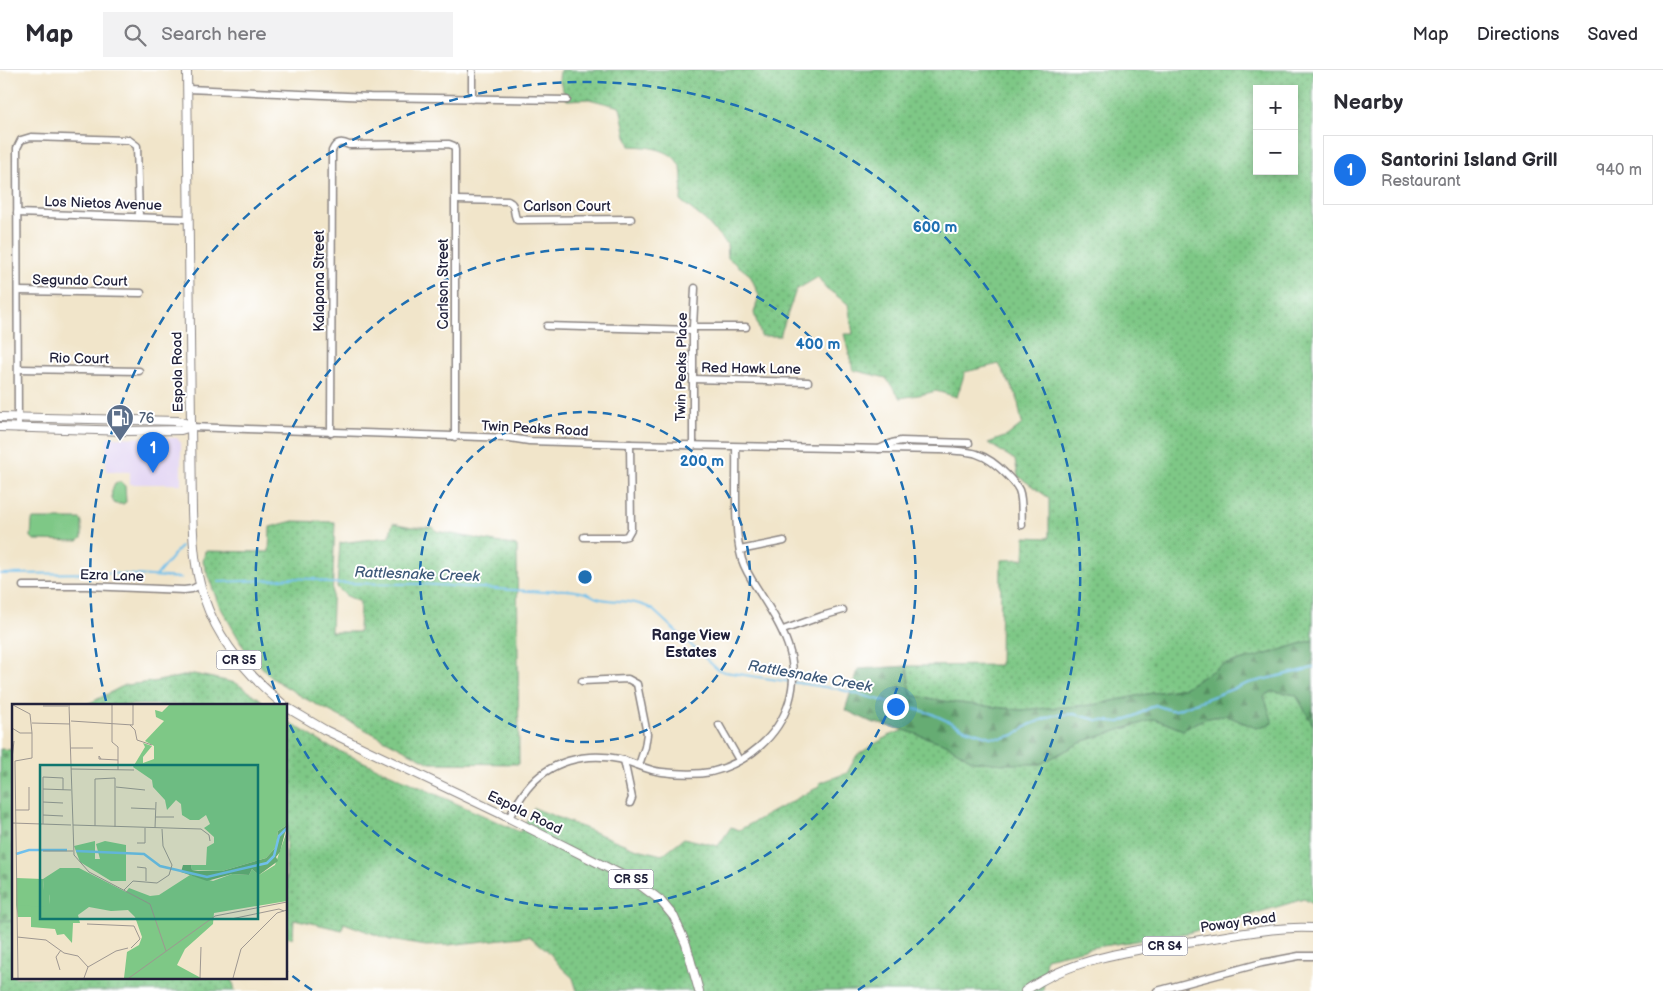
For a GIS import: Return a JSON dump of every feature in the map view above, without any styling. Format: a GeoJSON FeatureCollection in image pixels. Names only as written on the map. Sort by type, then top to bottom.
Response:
{"type":"FeatureCollection","features":[{"type":"Feature","properties":{"kind":"main road","name":"Espola Road"},"geometry":{"type":"LineString","coordinates":[[187,70],[192,523],[200,585],[210,612],[230,648],[249,673],[283,704]]}},
{"type":"Feature","properties":{"kind":"main road","name":"Twin Peaks Road"},"geometry":{"type":"LineString","coordinates":[[0,417],[178,420],[185,422],[190,427],[180,430],[128,431],[0,427]]}},
{"type":"Feature","properties":{"kind":"main road","name":"Espola Road"},"geometry":{"type":"LineString","coordinates":[[288,708],[325,730],[636,882],[660,900],[674,916],[683,934],[699,991]]}},
{"type":"Feature","properties":{"kind":"main road","name":"Poway Road"},"geometry":{"type":"LineString","coordinates":[[1025,991],[1054,974],[1089,960],[1120,953],[1278,928],[1313,928]]}},
{"type":"Feature","properties":{"kind":"street"},"geometry":{"type":"LineString","coordinates":[[472,70],[472,98]]}},
{"type":"Feature","properties":{"kind":"street"},"geometry":{"type":"LineString","coordinates":[[188,89],[370,97],[567,100]]}},
{"type":"Feature","properties":{"kind":"street"},"geometry":{"type":"LineString","coordinates":[[18,428],[17,148],[22,140],[31,137],[129,140],[137,146],[138,150],[138,217]]}},
{"type":"Feature","properties":{"kind":"street","name":"Kalapana Street"},"geometry":{"type":"LineString","coordinates":[[331,433],[332,151],[334,145],[344,142],[348,145],[440,145]]}},
{"type":"Feature","properties":{"kind":"street","name":"Carlson Street"},"geometry":{"type":"LineString","coordinates":[[440,145],[450,144],[454,146],[456,200],[455,437]]}},
{"type":"Feature","properties":{"kind":"street","name":"Carlson Court"},"geometry":{"type":"LineString","coordinates":[[456,200],[512,202],[514,216],[517,220],[631,219]]}},
{"type":"Feature","properties":{"kind":"street","name":"Los Nietos Avenue"},"geometry":{"type":"LineString","coordinates":[[17,213],[188,219]]}},
{"type":"Feature","properties":{"kind":"street","name":"Twin Peaks Place"},"geometry":{"type":"LineString","coordinates":[[694,446],[695,288]]}},
{"type":"Feature","properties":{"kind":"street","name":"Segundo Court"},"geometry":{"type":"LineString","coordinates":[[18,291],[141,293]]}},
{"type":"Feature","properties":{"kind":"street"},"geometry":{"type":"LineString","coordinates":[[547,326],[694,329],[746,327]]}},
{"type":"Feature","properties":{"kind":"street","name":"Rio Court"},"geometry":{"type":"LineString","coordinates":[[19,369],[138,371]]}},
{"type":"Feature","properties":{"kind":"street","name":"Red Hawk Lane"},"geometry":{"type":"LineString","coordinates":[[693,379],[808,382]]}},
{"type":"Feature","properties":{"kind":"street","name":"Twin Peaks Road"},"geometry":{"type":"LineString","coordinates":[[190,427],[510,438],[529,441],[969,452],[992,460],[1018,490],[1021,496],[1022,525]]}},
{"type":"Feature","properties":{"kind":"street","name":"Twin Peaks Road"},"geometry":{"type":"LineString","coordinates":[[878,449],[892,442],[902,441],[969,443]]}},
{"type":"Feature","properties":{"kind":"street"},"geometry":{"type":"LineString","coordinates":[[584,537],[623,537],[630,533],[630,444]]}},
{"type":"Feature","properties":{"kind":"street"},"geometry":{"type":"LineString","coordinates":[[508,818],[528,787],[553,766],[581,757],[606,757],[624,760],[661,772],[691,774],[711,772],[739,760],[754,751],[777,728],[787,708],[792,686],[792,665],[789,646],[783,630],[746,570],[740,550],[737,532],[736,447]]}},
{"type":"Feature","properties":{"kind":"street"},"geometry":{"type":"LineString","coordinates":[[740,550],[784,541]]}},
{"type":"Feature","properties":{"kind":"street","name":"Ezra Lane"},"geometry":{"type":"LineString","coordinates":[[23,586],[87,586],[184,590],[200,585]]}},
{"type":"Feature","properties":{"kind":"street"},"geometry":{"type":"LineString","coordinates":[[783,630],[843,610]]}},
{"type":"Feature","properties":{"kind":"street"},"geometry":{"type":"LineString","coordinates":[[582,681],[628,679],[638,684],[647,734],[640,765]]}},
{"type":"Feature","properties":{"kind":"street"},"geometry":{"type":"LineString","coordinates":[[719,725],[739,760]]}},
{"type":"Feature","properties":{"kind":"street"},"geometry":{"type":"LineString","coordinates":[[624,760],[632,798],[630,803]]}},
{"type":"Feature","properties":{"kind":"street"},"geometry":{"type":"LineString","coordinates":[[1157,991],[1262,963],[1299,956],[1313,956]]}},
{"type":"Feature","properties":{"kind":"shaded area"},"geometry":{"type":"Polygon","coordinates":[[[107,437],[177,438],[181,443],[181,484],[130,484],[130,472],[106,471],[107,437]]]}},
{"type":"Feature","properties":{"kind":"green space"},"geometry":{"type":"Polygon","coordinates":[[[560,70],[1313,70],[1313,640],[1222,665],[1184,688],[1093,705],[1020,710],[950,702],[911,695],[907,666],[1000,665],[1001,560],[1024,559],[1025,537],[1049,538],[1049,498],[1018,476],[1015,460],[988,443],[1007,436],[1022,424],[1017,397],[999,364],[965,372],[957,397],[936,391],[900,398],[886,378],[853,370],[844,334],[853,334],[848,304],[826,288],[818,277],[796,290],[780,336],[761,336],[754,313],[759,295],[750,275],[728,258],[727,244],[705,220],[681,201],[682,172],[678,162],[660,150],[630,146],[620,107],[589,99],[567,100],[559,80],[560,70]]]}},
{"type":"Feature","properties":{"kind":"green space"},"geometry":{"type":"Polygon","coordinates":[[[121,482],[125,486],[126,502],[115,504],[112,497],[113,488],[115,483],[121,482]]]}},
{"type":"Feature","properties":{"kind":"green space"},"geometry":{"type":"Polygon","coordinates":[[[33,519],[80,519],[82,522],[82,538],[78,541],[34,540],[31,537],[33,519]]]}},
{"type":"Feature","properties":{"kind":"green space"},"geometry":{"type":"Polygon","coordinates":[[[293,521],[335,522],[331,632],[359,632],[360,602],[345,595],[337,587],[340,543],[389,537],[393,523],[412,527],[433,527],[436,531],[517,546],[519,764],[430,763],[304,698],[272,678],[244,648],[218,603],[203,562],[205,551],[269,552],[270,527],[293,521]]]}},
{"type":"Feature","properties":{"kind":"green space"},"geometry":{"type":"Polygon","coordinates":[[[1313,640],[1313,725],[1296,695],[1273,691],[1264,696],[1273,723],[1256,728],[1225,715],[1204,719],[1183,730],[1155,719],[1084,741],[1040,764],[1004,764],[973,761],[946,744],[904,730],[871,722],[845,710],[858,669],[907,666],[911,695],[950,702],[1020,710],[1093,705],[1184,688],[1222,665],[1313,640]]]}},
{"type":"Feature","properties":{"kind":"green space"},"geometry":{"type":"Polygon","coordinates":[[[194,674],[236,683],[265,704],[88,704],[125,685],[194,674]]]}},
{"type":"Feature","properties":{"kind":"green space"},"geometry":{"type":"Polygon","coordinates":[[[1273,691],[1296,695],[1313,725],[1313,904],[1304,899],[1188,933],[1090,948],[1046,958],[1043,991],[577,991],[573,978],[547,950],[529,936],[426,946],[390,940],[344,923],[342,930],[294,919],[293,937],[288,938],[288,721],[326,745],[520,832],[534,808],[634,848],[662,855],[684,838],[718,846],[731,827],[739,830],[820,786],[819,783],[847,773],[857,755],[888,736],[904,730],[946,744],[973,761],[1040,764],[1084,741],[1155,719],[1183,730],[1204,719],[1225,715],[1256,728],[1272,723],[1264,695],[1273,691]]]}},
{"type":"Feature","properties":{"kind":"green space"},"geometry":{"type":"Polygon","coordinates":[[[0,749],[12,750],[12,921],[0,920],[0,749]]]}},
{"type":"Feature","properties":{"kind":"green space"},"geometry":{"type":"Polygon","coordinates":[[[0,920],[12,921],[12,978],[232,978],[235,991],[0,991],[0,920]]]}},
{"type":"Feature","properties":{"kind":"waterway"},"geometry":{"type":"LineString","coordinates":[[157,575],[181,546]]}},
{"type":"Feature","properties":{"kind":"waterway","name":"Rattlesnake Creek"},"geometry":{"type":"LineString","coordinates":[[0,574],[106,573],[181,578]]}},
{"type":"Feature","properties":{"kind":"waterway","name":"Rattlesnake Creek"},"geometry":{"type":"LineString","coordinates":[[218,582],[290,578],[314,579],[329,583],[420,584],[544,592],[570,590],[587,593],[596,598],[640,604],[653,610],[717,669],[725,672],[838,689],[930,713],[965,729],[990,737],[1002,738],[1014,735],[1029,725],[1054,715],[1074,714],[1097,720],[1120,722],[1155,705],[1176,710],[1249,683],[1313,668]]}},
{"type":"Feature","properties":{"kind":"place","name":"76"},"geometry":{"type":"Point","coordinates":[120,442]}},
{"type":"Feature","properties":{"kind":"place","name":"Santorini Island Grill"},"geometry":{"type":"Point","coordinates":[153,473]}},
{"type":"Feature","properties":{"kind":"district","name":"Range View Estates"},"geometry":{"type":"Point","coordinates":[691,644]}}]}
